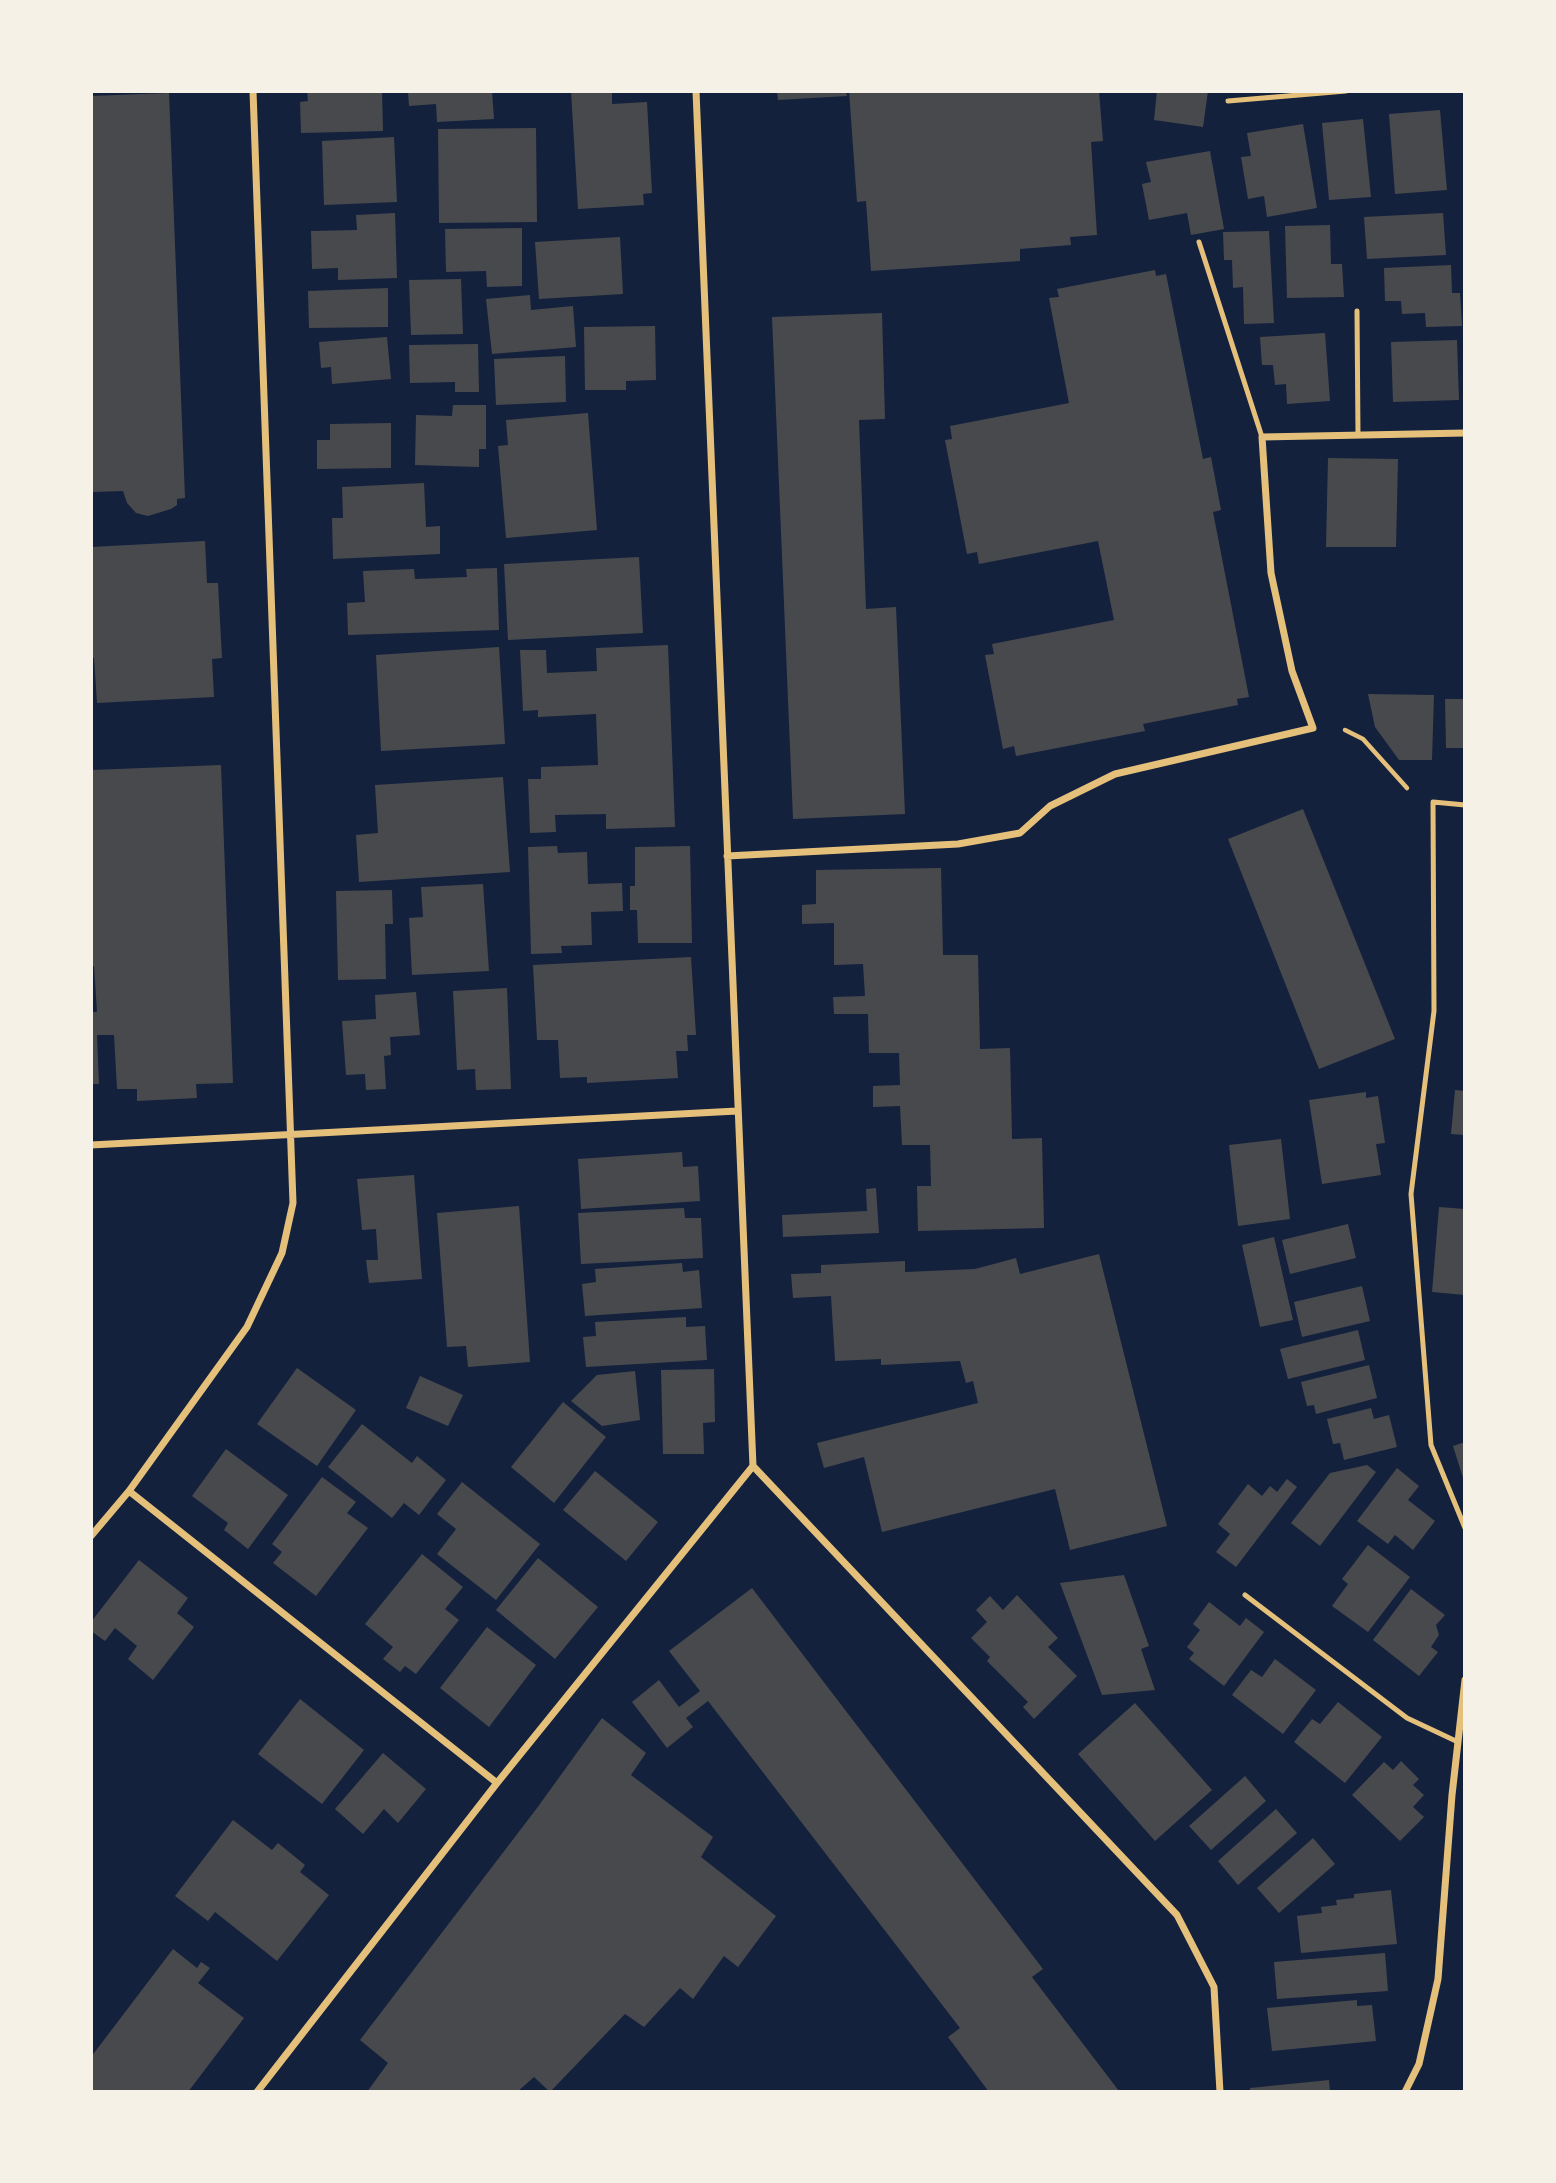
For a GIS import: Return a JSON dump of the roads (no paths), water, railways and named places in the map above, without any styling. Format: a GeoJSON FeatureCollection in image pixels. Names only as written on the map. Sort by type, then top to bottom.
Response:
{"type":"FeatureCollection","features":[{"type":"Feature","properties":{"kind":"street"},"geometry":{"type":"LineString","coordinates":[[91,1536],[129,1491],[247,1327],[282,1253],[293,1203],[253,91]]}},
{"type":"Feature","properties":{"kind":"street"},"geometry":{"type":"LineString","coordinates":[[696,91],[752,1466],[1177,1915],[1214,1987],[1220,2092]]}},
{"type":"Feature","properties":{"kind":"street"},"geometry":{"type":"LineString","coordinates":[[727,856],[958,844],[1020,834],[1050,806],[1115,774],[1313,728],[1292,671],[1271,573],[1262,437],[1465,433]]}},
{"type":"Feature","properties":{"kind":"street"},"geometry":{"type":"LineString","coordinates":[[91,1145],[737,1111]]}},
{"type":"Feature","properties":{"kind":"street"},"geometry":{"type":"LineString","coordinates":[[257,2092],[496,1783],[752,1466]]}},
{"type":"Feature","properties":{"kind":"street"},"geometry":{"type":"LineString","coordinates":[[129,1491],[496,1783]]}},
{"type":"Feature","properties":{"kind":"street"},"geometry":{"type":"LineString","coordinates":[[1405,2092],[1419,2064],[1438,1979],[1465,1680]]}},
{"type":"Feature","properties":{"kind":"lane"},"geometry":{"type":"LineString","coordinates":[[1228,101],[1346,91]]}},
{"type":"Feature","properties":{"kind":"lane"},"geometry":{"type":"LineString","coordinates":[[1199,242],[1262,437]]}},
{"type":"Feature","properties":{"kind":"lane"},"geometry":{"type":"LineString","coordinates":[[1357,311],[1358,435]]}},
{"type":"Feature","properties":{"kind":"lane"},"geometry":{"type":"LineString","coordinates":[[1465,805],[1433,802],[1434,1011],[1411,1194],[1431,1445],[1465,1528]]}},
{"type":"Feature","properties":{"kind":"lane"},"geometry":{"type":"LineString","coordinates":[[1245,1595],[1406,1718],[1458,1742]]}}]}
